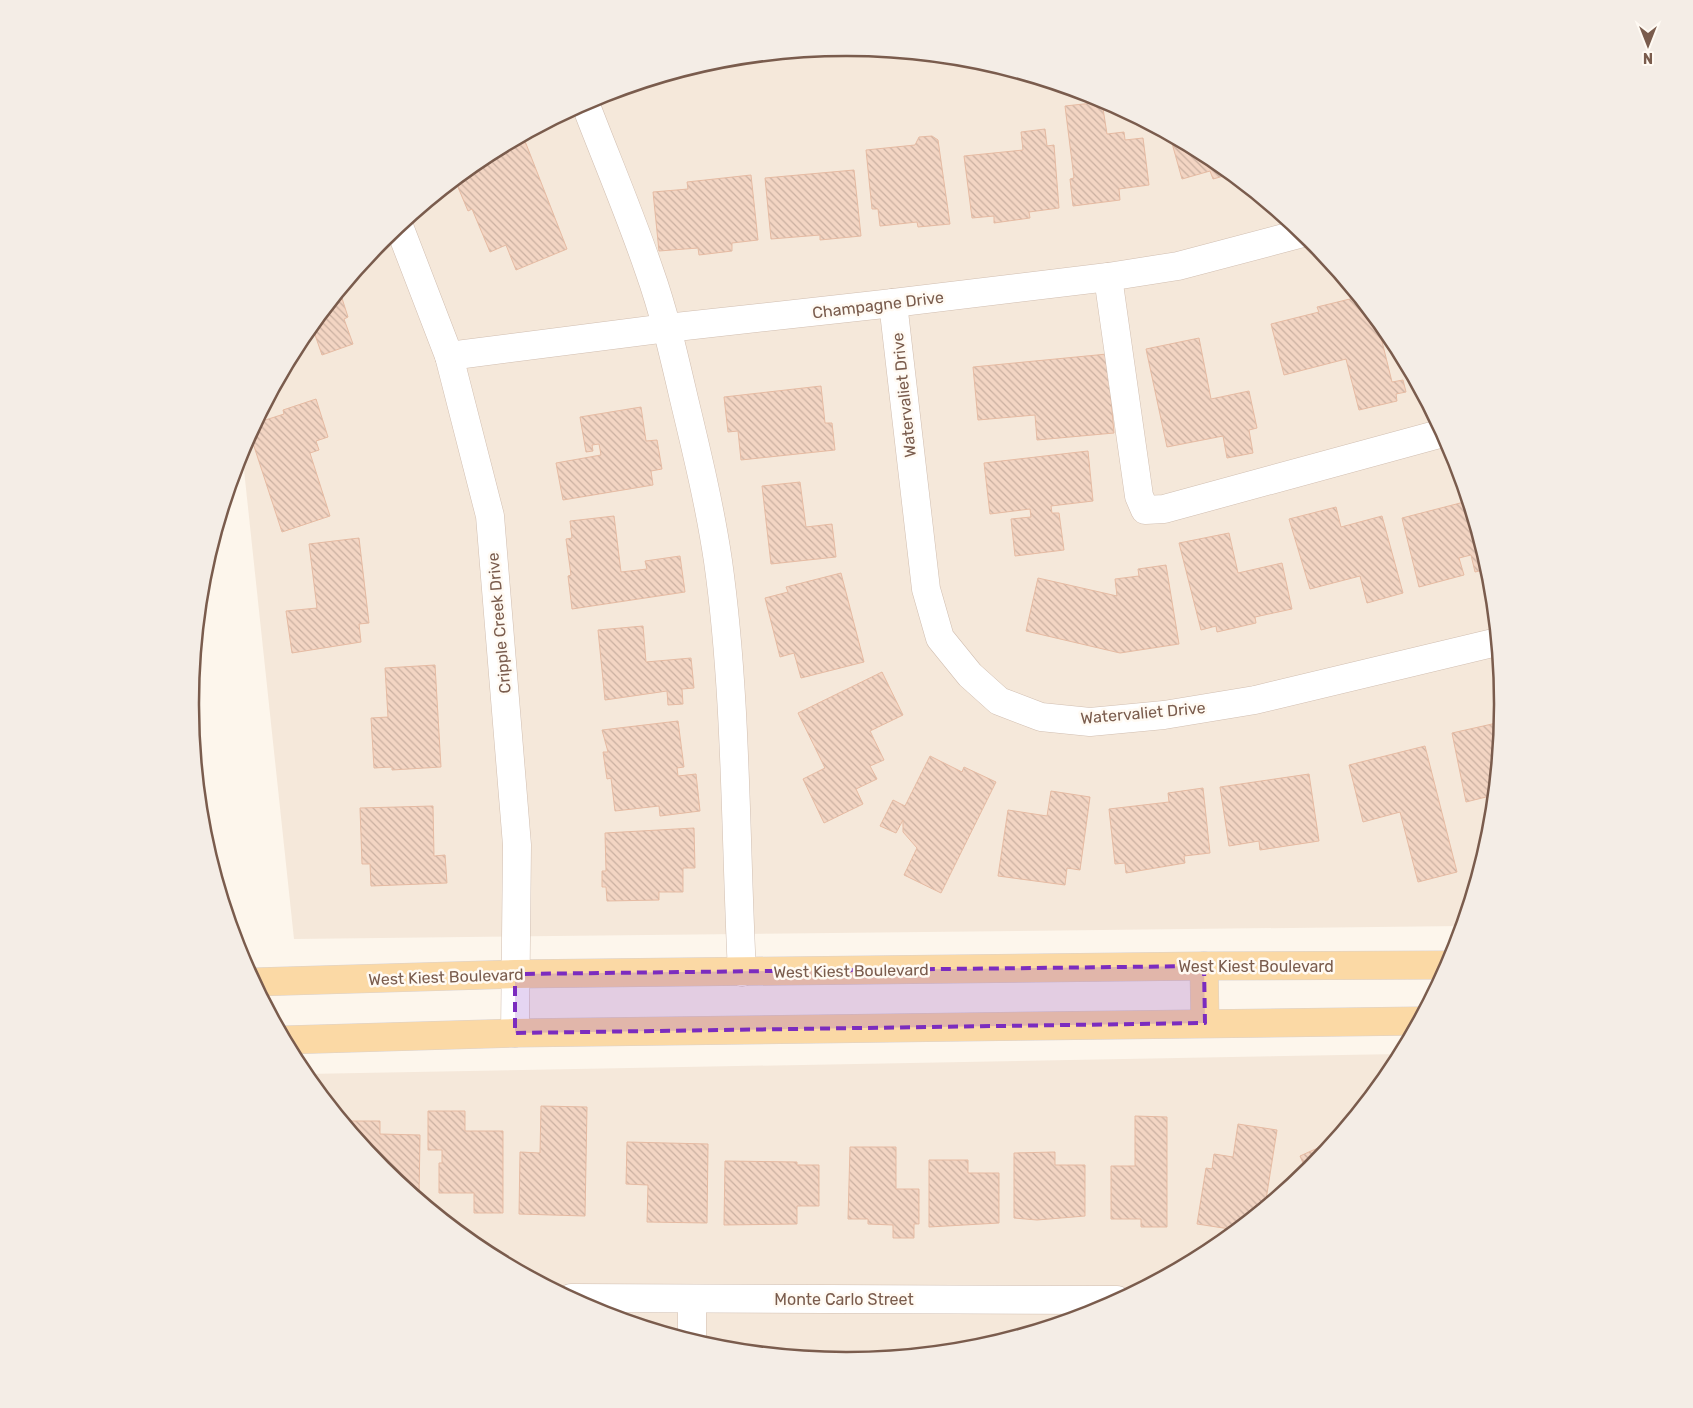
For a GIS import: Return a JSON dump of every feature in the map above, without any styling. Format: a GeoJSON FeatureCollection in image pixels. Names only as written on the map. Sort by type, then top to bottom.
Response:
{"type":"FeatureCollection","features":[{"type":"Feature","properties":{"kind":"main road","name":"West Kiest Boulevard"},"geometry":{"type":"LineString","coordinates":[[262,982],[516,974],[1439,965]]}},
{"type":"Feature","properties":{"kind":"main road"},"geometry":{"type":"LineString","coordinates":[[1204,966],[1206,1023]]}},
{"type":"Feature","properties":{"kind":"main road"},"geometry":{"type":"LineString","coordinates":[[293,1040],[516,1033],[1411,1021]]}},
{"type":"Feature","properties":{"kind":"street"},"geometry":{"type":"LineString","coordinates":[[588,111],[649,270],[667,328],[704,482],[718,562],[728,658],[737,814],[742,972]]}},
{"type":"Feature","properties":{"kind":"street","name":"Cripple Creek Drive"},"geometry":{"type":"LineString","coordinates":[[402,233],[449,356],[490,516],[517,845],[516,1033]]}},
{"type":"Feature","properties":{"kind":"street","name":"Champagne Drive"},"geometry":{"type":"LineString","coordinates":[[449,356],[667,328],[1108,277],[1178,266],[1294,235]]}},
{"type":"Feature","properties":{"kind":"street"},"geometry":{"type":"LineString","coordinates":[[1108,277],[1139,496],[1145,510],[1164,508],[1435,435]]}},
{"type":"Feature","properties":{"kind":"street","name":"Watervaliet Drive"},"geometry":{"type":"LineString","coordinates":[[893,303],[926,589],[940,638],[970,675],[999,700],[1040,717],[1090,722],[1164,715],[1255,700],[1491,643]]}},
{"type":"Feature","properties":{"kind":"street","name":"Monte Carlo Street"},"geometry":{"type":"LineString","coordinates":[[590,1298],[1099,1300]]}},
{"type":"Feature","properties":{"kind":"street"},"geometry":{"type":"LineString","coordinates":[[692,1299],[692,1333]]}},
{"type":"Feature","properties":{"kind":"highlighted area"},"geometry":{"type":"Polygon","coordinates":[[[1204,966],[1205,1023],[515,1033],[515,974],[1204,966]]]}},
{"type":"Feature","properties":{"kind":"shaded area"},"geometry":{"type":"Polygon","coordinates":[[[846,56],[931,62],[1014,78],[1055,91],[1133,123],[1170,143],[1206,165],[1274,217],[1334,277],[1360,310],[1385,344],[1427,418],[1445,456],[1472,536],[1489,619],[1493,662],[1493,746],[1489,789],[1482,830],[1460,912],[1455,926],[294,939],[244,470],[248,456],[286,380],[308,344],[359,277],[419,217],[452,190],[487,165],[560,123],[638,91],[679,78],[762,62],[804,58],[846,56]]]}},
{"type":"Feature","properties":{"kind":"shaded area"},"geometry":{"type":"Polygon","coordinates":[[[1391,1054],[1334,1131],[1305,1162],[1241,1218],[1206,1243],[1170,1265],[1133,1285],[1094,1302],[1014,1330],[931,1346],[846,1352],[762,1346],[679,1330],[638,1317],[560,1285],[487,1243],[419,1191],[359,1131],[315,1074],[1391,1054]]]}},
{"type":"Feature","properties":{"kind":"building"},"geometry":{"type":"Polygon","coordinates":[[[1088,104],[1094,106],[1103,110],[1107,134],[1124,132],[1125,140],[1143,138],[1149,185],[1119,189],[1120,200],[1073,206],[1070,179],[1074,178],[1065,106],[1088,104]]]}},
{"type":"Feature","properties":{"kind":"building"},"geometry":{"type":"Polygon","coordinates":[[[1045,129],[1047,146],[1054,145],[1059,208],[1029,212],[1030,218],[994,223],[994,216],[972,218],[964,156],[1023,150],[1021,132],[1045,129]]]}},
{"type":"Feature","properties":{"kind":"building"},"geometry":{"type":"Polygon","coordinates":[[[932,136],[938,140],[950,224],[918,227],[917,222],[880,226],[878,209],[872,209],[866,150],[915,145],[919,137],[932,136]]]}},
{"type":"Feature","properties":{"kind":"building"},"geometry":{"type":"Polygon","coordinates":[[[525,142],[567,249],[516,270],[506,245],[490,252],[472,209],[468,211],[458,186],[525,142]]]}},
{"type":"Feature","properties":{"kind":"building"},"geometry":{"type":"Polygon","coordinates":[[[1172,144],[1222,176],[1213,179],[1210,171],[1182,179],[1172,144]]]}},
{"type":"Feature","properties":{"kind":"building"},"geometry":{"type":"Polygon","coordinates":[[[854,170],[861,236],[820,240],[820,235],[771,239],[765,178],[854,170]]]}},
{"type":"Feature","properties":{"kind":"building"},"geometry":{"type":"Polygon","coordinates":[[[751,175],[758,240],[732,243],[732,251],[699,255],[698,248],[659,251],[653,192],[688,189],[687,182],[751,175]]]}},
{"type":"Feature","properties":{"kind":"building"},"geometry":{"type":"Polygon","coordinates":[[[342,298],[348,317],[344,319],[353,344],[322,355],[315,335],[342,298]]]}},
{"type":"Feature","properties":{"kind":"building"},"geometry":{"type":"Polygon","coordinates":[[[1351,299],[1381,339],[1392,382],[1403,380],[1406,392],[1396,394],[1397,401],[1359,410],[1346,359],[1284,375],[1271,324],[1319,312],[1317,307],[1351,299]]]}},
{"type":"Feature","properties":{"kind":"building"},"geometry":{"type":"Polygon","coordinates":[[[1199,338],[1211,399],[1249,391],[1257,428],[1249,430],[1253,453],[1227,458],[1223,436],[1167,447],[1146,349],[1199,338]]]}},
{"type":"Feature","properties":{"kind":"building"},"geometry":{"type":"Polygon","coordinates":[[[1107,354],[1114,433],[1037,440],[1035,415],[978,420],[973,367],[1107,354]]]}},
{"type":"Feature","properties":{"kind":"building"},"geometry":{"type":"Polygon","coordinates":[[[821,386],[825,423],[832,423],[835,450],[741,460],[738,431],[728,432],[724,397],[821,386]]]}},
{"type":"Feature","properties":{"kind":"building"},"geometry":{"type":"Polygon","coordinates":[[[316,399],[328,437],[316,441],[319,450],[310,453],[330,516],[282,532],[253,445],[265,420],[284,414],[283,410],[316,399]]]}},
{"type":"Feature","properties":{"kind":"building"},"geometry":{"type":"Polygon","coordinates":[[[641,407],[646,441],[657,440],[662,469],[651,471],[653,485],[563,500],[556,463],[601,455],[599,444],[592,445],[593,451],[586,452],[580,417],[641,407]]]}},
{"type":"Feature","properties":{"kind":"building"},"geometry":{"type":"Polygon","coordinates":[[[1088,451],[1093,501],[1051,506],[1052,513],[1059,513],[1064,550],[1015,556],[1011,519],[1031,517],[1030,509],[990,514],[984,463],[1088,451]]]}},
{"type":"Feature","properties":{"kind":"building"},"geometry":{"type":"Polygon","coordinates":[[[800,482],[806,527],[832,524],[836,557],[771,564],[762,486],[800,482]]]}},
{"type":"Feature","properties":{"kind":"building"},"geometry":{"type":"Polygon","coordinates":[[[1462,503],[1480,571],[1475,572],[1471,555],[1459,558],[1464,575],[1419,587],[1402,518],[1462,503]]]}},
{"type":"Feature","properties":{"kind":"building"},"geometry":{"type":"Polygon","coordinates":[[[1336,507],[1341,527],[1382,516],[1403,593],[1367,603],[1360,576],[1310,589],[1289,519],[1336,507]]]}},
{"type":"Feature","properties":{"kind":"building"},"geometry":{"type":"Polygon","coordinates":[[[614,516],[621,572],[647,569],[645,561],[680,556],[685,592],[572,609],[568,576],[571,575],[566,539],[572,538],[570,521],[614,516]]]}},
{"type":"Feature","properties":{"kind":"building"},"geometry":{"type":"Polygon","coordinates":[[[1229,533],[1238,573],[1282,563],[1292,609],[1255,617],[1256,623],[1217,632],[1216,626],[1201,630],[1179,543],[1229,533]]]}},
{"type":"Feature","properties":{"kind":"building"},"geometry":{"type":"Polygon","coordinates":[[[359,538],[369,623],[359,624],[361,642],[292,653],[286,611],[317,608],[309,544],[359,538]]]}},
{"type":"Feature","properties":{"kind":"building"},"geometry":{"type":"Polygon","coordinates":[[[1166,565],[1179,644],[1120,653],[1026,631],[1038,578],[1117,596],[1115,579],[1139,576],[1138,569],[1166,565]]]}},
{"type":"Feature","properties":{"kind":"building"},"geometry":{"type":"Polygon","coordinates":[[[841,573],[864,662],[801,678],[794,653],[780,657],[765,598],[788,592],[786,587],[841,573]]]}},
{"type":"Feature","properties":{"kind":"building"},"geometry":{"type":"Polygon","coordinates":[[[643,626],[646,662],[691,658],[694,688],[682,689],[683,704],[668,705],[667,691],[605,700],[598,630],[643,626]]]}},
{"type":"Feature","properties":{"kind":"building"},"geometry":{"type":"Polygon","coordinates":[[[435,665],[441,767],[392,770],[392,767],[374,768],[371,718],[388,717],[385,668],[435,665]]]}},
{"type":"Feature","properties":{"kind":"building"},"geometry":{"type":"Polygon","coordinates":[[[882,672],[903,715],[870,731],[884,760],[870,766],[877,779],[856,789],[863,804],[824,823],[803,779],[825,768],[798,713],[882,672]]]}},
{"type":"Feature","properties":{"kind":"building"},"geometry":{"type":"Polygon","coordinates":[[[678,721],[684,767],[677,768],[678,776],[696,774],[700,811],[660,816],[659,806],[615,811],[611,778],[607,779],[603,752],[608,752],[602,730],[678,721]]]}},
{"type":"Feature","properties":{"kind":"building"},"geometry":{"type":"Polygon","coordinates":[[[1494,724],[1488,797],[1466,802],[1452,733],[1494,724]]]}},
{"type":"Feature","properties":{"kind":"building"},"geometry":{"type":"Polygon","coordinates":[[[1425,746],[1457,872],[1418,882],[1400,812],[1363,822],[1349,765],[1425,746]]]}},
{"type":"Feature","properties":{"kind":"building"},"geometry":{"type":"Polygon","coordinates":[[[930,756],[962,772],[964,767],[996,782],[941,893],[904,875],[917,848],[903,832],[903,820],[896,833],[880,826],[893,800],[905,806],[930,756]]]}},
{"type":"Feature","properties":{"kind":"building"},"geometry":{"type":"Polygon","coordinates":[[[1309,774],[1319,841],[1260,850],[1259,841],[1229,846],[1220,787],[1309,774]]]}},
{"type":"Feature","properties":{"kind":"building"},"geometry":{"type":"Polygon","coordinates":[[[1203,788],[1210,853],[1184,856],[1185,863],[1126,873],[1125,863],[1115,864],[1109,809],[1169,802],[1168,793],[1203,788]]]}},
{"type":"Feature","properties":{"kind":"building"},"geometry":{"type":"Polygon","coordinates":[[[1051,791],[1090,797],[1080,870],[1067,868],[1065,885],[998,876],[1008,810],[1047,816],[1051,791]]]}},
{"type":"Feature","properties":{"kind":"building"},"geometry":{"type":"Polygon","coordinates":[[[433,806],[434,856],[445,855],[447,883],[371,886],[370,864],[362,864],[360,808],[433,806]]]}},
{"type":"Feature","properties":{"kind":"building"},"geometry":{"type":"Polygon","coordinates":[[[694,828],[695,868],[683,868],[683,892],[659,892],[659,900],[607,901],[606,887],[602,887],[602,871],[606,871],[605,833],[694,828]]]}},
{"type":"Feature","properties":{"kind":"building"},"geometry":{"type":"Polygon","coordinates":[[[541,1106],[587,1107],[585,1216],[519,1214],[520,1152],[540,1153],[541,1106]]]}},
{"type":"Feature","properties":{"kind":"building"},"geometry":{"type":"Polygon","coordinates":[[[428,1111],[465,1111],[465,1131],[503,1131],[503,1213],[474,1213],[474,1193],[439,1193],[439,1163],[442,1163],[442,1150],[428,1150],[428,1111]]]}},
{"type":"Feature","properties":{"kind":"building"},"geometry":{"type":"Polygon","coordinates":[[[1135,1116],[1167,1117],[1167,1227],[1141,1227],[1141,1219],[1111,1219],[1111,1166],[1135,1166],[1135,1116]]]}},
{"type":"Feature","properties":{"kind":"building"},"geometry":{"type":"Polygon","coordinates":[[[351,1121],[380,1121],[380,1134],[420,1135],[419,1191],[388,1162],[351,1121]]]}},
{"type":"Feature","properties":{"kind":"building"},"geometry":{"type":"Polygon","coordinates":[[[1238,1124],[1277,1130],[1266,1197],[1226,1228],[1197,1224],[1206,1168],[1212,1169],[1214,1154],[1233,1157],[1238,1124]]]}},
{"type":"Feature","properties":{"kind":"building"},"geometry":{"type":"Polygon","coordinates":[[[627,1142],[708,1144],[707,1223],[647,1222],[648,1185],[626,1184],[627,1142]]]}},
{"type":"Feature","properties":{"kind":"building"},"geometry":{"type":"Polygon","coordinates":[[[850,1147],[896,1147],[896,1189],[919,1189],[919,1224],[914,1224],[914,1238],[893,1238],[893,1225],[868,1224],[868,1219],[848,1219],[850,1147]]]}},
{"type":"Feature","properties":{"kind":"building"},"geometry":{"type":"Polygon","coordinates":[[[1318,1148],[1303,1164],[1300,1156],[1318,1148]]]}},
{"type":"Feature","properties":{"kind":"building"},"geometry":{"type":"Polygon","coordinates":[[[1055,1152],[1055,1165],[1085,1165],[1085,1216],[1037,1220],[1014,1218],[1014,1153],[1055,1152]]]}},
{"type":"Feature","properties":{"kind":"building"},"geometry":{"type":"Polygon","coordinates":[[[929,1160],[968,1160],[968,1173],[999,1173],[999,1223],[929,1227],[929,1160]]]}},
{"type":"Feature","properties":{"kind":"building"},"geometry":{"type":"Polygon","coordinates":[[[725,1161],[797,1162],[797,1165],[819,1165],[819,1206],[797,1206],[797,1224],[724,1225],[725,1161]]]}}]}
